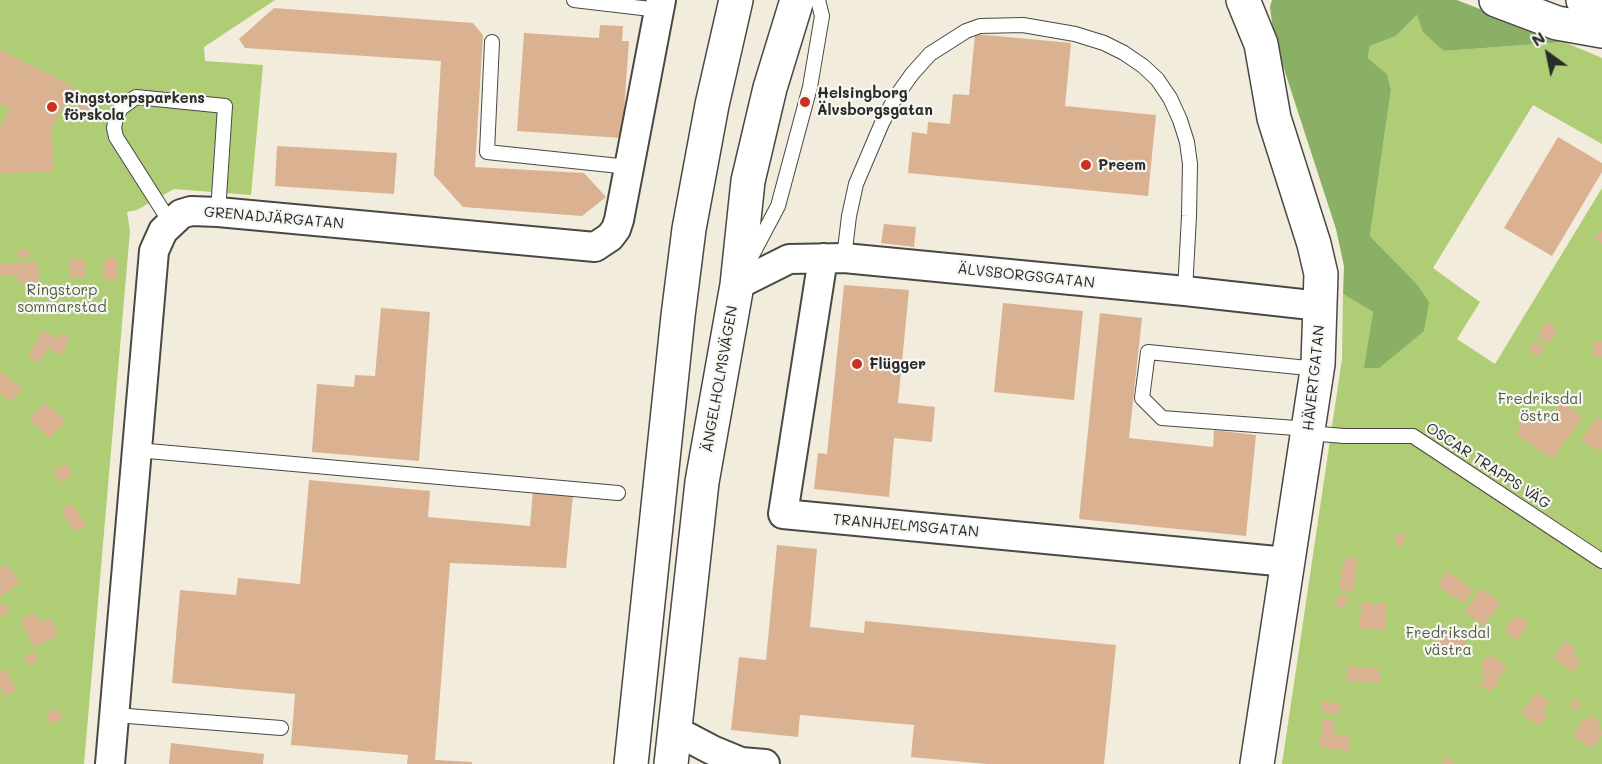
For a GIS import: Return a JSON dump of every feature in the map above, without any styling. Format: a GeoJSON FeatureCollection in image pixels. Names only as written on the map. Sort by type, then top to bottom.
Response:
{"type":"FeatureCollection","features":[{"type":"Feature","properties":{"kind":"main road"},"geometry":{"type":"LineString","coordinates":[[632,764],[689,228],[712,105],[736,0]]}},
{"type":"Feature","properties":{"kind":"main road","name":"ÄNGELHOLMSVÄGEN"},"geometry":{"type":"LineString","coordinates":[[671,764],[702,482],[737,285],[748,181],[770,88],[797,0]]}},
{"type":"Feature","properties":{"kind":"main road"},"geometry":{"type":"LineString","coordinates":[[1229,0],[1274,118]]}},
{"type":"Feature","properties":{"kind":"main road","name":"HÄVERTGATAN"},"geometry":{"type":"LineString","coordinates":[[1243,0],[1261,44],[1274,118],[1314,244],[1321,274],[1318,369],[1257,764]]}},
{"type":"Feature","properties":{"kind":"main road"},"geometry":{"type":"LineString","coordinates":[[1261,44],[1264,0]]}},
{"type":"Feature","properties":{"kind":"main road"},"geometry":{"type":"LineString","coordinates":[[1496,0],[1557,23],[1602,31]]}},
{"type":"Feature","properties":{"kind":"main road"},"geometry":{"type":"LineString","coordinates":[[1583,0],[1602,9]]}},
{"type":"Feature","properties":{"kind":"street","name":"GRENADJÄRGATAN"},"geometry":{"type":"LineString","coordinates":[[170,222],[181,214],[191,211],[218,212],[595,248],[610,237],[616,229],[660,5]]}},
{"type":"Feature","properties":{"kind":"street"},"geometry":{"type":"LineString","coordinates":[[110,764],[154,251],[170,222]]}},
{"type":"Feature","properties":{"kind":"street","name":"ÄLVSBORGSGATAN"},"geometry":{"type":"LineString","coordinates":[[737,285],[789,259],[833,258],[1320,306]]}},
{"type":"Feature","properties":{"kind":"street","name":"TRANHJELMSGATAN"},"geometry":{"type":"LineString","coordinates":[[833,258],[783,514],[1287,562]]}},
{"type":"Feature","properties":{"kind":"street"},"geometry":{"type":"LineString","coordinates":[[674,730],[741,762],[765,764]]}},
{"type":"Feature","properties":{"kind":"lane"},"geometry":{"type":"LineString","coordinates":[[574,0],[660,5]]}},
{"type":"Feature","properties":{"kind":"lane"},"geometry":{"type":"LineString","coordinates":[[737,285],[778,206],[810,87],[822,16],[819,0]]}},
{"type":"Feature","properties":{"kind":"lane"},"geometry":{"type":"LineString","coordinates":[[833,258],[849,216],[856,184],[882,123],[895,98],[912,74],[930,54],[966,31],[980,26],[1023,25],[1075,34],[1104,43],[1124,53],[1150,72],[1170,98],[1187,142],[1190,164],[1185,291]]}},
{"type":"Feature","properties":{"kind":"lane"},"geometry":{"type":"LineString","coordinates":[[492,42],[486,152],[629,167]]}},
{"type":"Feature","properties":{"kind":"lane"},"geometry":{"type":"LineString","coordinates":[[170,222],[116,137],[114,128],[116,117],[121,108],[136,97],[225,106],[218,212]]}},
{"type":"Feature","properties":{"kind":"lane","name":"OSCAR TRAPPS VÄG"},"geometry":{"type":"LineString","coordinates":[[1318,369],[1148,352],[1142,398],[1162,418],[1344,436],[1413,436],[1602,561]]}},
{"type":"Feature","properties":{"kind":"lane"},"geometry":{"type":"LineString","coordinates":[[137,450],[618,494]]}},
{"type":"Feature","properties":{"kind":"lane"},"geometry":{"type":"LineString","coordinates":[[114,715],[281,728]]}},
{"type":"Feature","properties":{"kind":"green space","name":"Ringstorp sommarstad"},"geometry":{"type":"Polygon","coordinates":[[[0,0],[275,0],[204,47],[205,61],[263,65],[251,195],[174,189],[137,210],[127,212],[130,231],[84,764],[0,764],[0,0]]]}},
{"type":"Feature","properties":{"kind":"green space"},"geometry":{"type":"Polygon","coordinates":[[[1272,0],[1457,0],[1564,42],[1444,51],[1423,32],[1417,15],[1396,36],[1370,46],[1368,58],[1387,74],[1391,90],[1370,236],[1416,283],[1429,302],[1424,331],[1379,368],[1364,368],[1373,312],[1343,294],[1344,266],[1336,229],[1274,38],[1270,7],[1272,0]]]}},
{"type":"Feature","properties":{"kind":"green space"},"geometry":{"type":"Polygon","coordinates":[[[1417,15],[1444,51],[1564,42],[1602,58],[1602,144],[1533,105],[1433,268],[1480,302],[1457,339],[1495,364],[1602,188],[1602,764],[1282,764],[1342,359],[1343,294],[1373,312],[1365,367],[1416,283],[1370,236],[1391,90],[1387,74],[1368,58],[1370,46],[1396,36],[1417,15]]]}},
{"type":"Feature","properties":{"kind":"building"},"geometry":{"type":"Polygon","coordinates":[[[274,8],[473,23],[483,35],[475,167],[584,173],[606,197],[582,216],[463,207],[434,175],[441,61],[245,48],[239,39],[274,8]]]}},
{"type":"Feature","properties":{"kind":"building"},"geometry":{"type":"Polygon","coordinates":[[[600,25],[623,26],[622,41],[629,41],[622,138],[517,131],[524,33],[599,38],[600,25]]]}},
{"type":"Feature","properties":{"kind":"building"},"geometry":{"type":"Polygon","coordinates":[[[975,34],[1071,43],[1065,106],[1156,115],[1148,196],[908,173],[912,132],[927,134],[928,122],[950,124],[953,94],[969,95],[975,34]]]}},
{"type":"Feature","properties":{"kind":"building"},"geometry":{"type":"Polygon","coordinates":[[[0,50],[73,86],[52,128],[53,172],[0,173],[0,128],[10,108],[0,103],[0,50]]]}},
{"type":"Feature","properties":{"kind":"building"},"geometry":{"type":"Polygon","coordinates":[[[85,92],[101,100],[92,118],[76,110],[85,92]]]}},
{"type":"Feature","properties":{"kind":"building"},"geometry":{"type":"Polygon","coordinates":[[[1558,137],[1602,163],[1602,172],[1552,256],[1504,228],[1558,137]]]}},
{"type":"Feature","properties":{"kind":"building"},"geometry":{"type":"Polygon","coordinates":[[[277,146],[397,153],[394,194],[275,186],[277,146]]]}},
{"type":"Feature","properties":{"kind":"building"},"geometry":{"type":"Polygon","coordinates":[[[884,224],[916,227],[914,247],[881,243],[884,224]]]}},
{"type":"Feature","properties":{"kind":"building"},"geometry":{"type":"Polygon","coordinates":[[[1602,231],[1602,244],[1594,239],[1602,231]]]}},
{"type":"Feature","properties":{"kind":"building"},"geometry":{"type":"Polygon","coordinates":[[[18,250],[29,250],[30,258],[19,258],[18,250]]]}},
{"type":"Feature","properties":{"kind":"building"},"geometry":{"type":"Polygon","coordinates":[[[108,258],[116,258],[118,280],[104,280],[104,262],[108,262],[108,258]]]}},
{"type":"Feature","properties":{"kind":"building"},"geometry":{"type":"Polygon","coordinates":[[[70,259],[85,259],[86,278],[70,278],[70,259]]]}},
{"type":"Feature","properties":{"kind":"building"},"geometry":{"type":"Polygon","coordinates":[[[38,262],[39,283],[18,284],[18,275],[0,276],[0,263],[38,262]]]}},
{"type":"Feature","properties":{"kind":"building"},"geometry":{"type":"Polygon","coordinates":[[[844,285],[909,290],[898,403],[935,407],[932,442],[894,438],[889,497],[814,489],[818,453],[827,454],[844,285]]]}},
{"type":"Feature","properties":{"kind":"building"},"geometry":{"type":"Polygon","coordinates":[[[1003,303],[1083,311],[1074,400],[994,392],[1003,303]]]}},
{"type":"Feature","properties":{"kind":"building"},"geometry":{"type":"Polygon","coordinates":[[[381,308],[430,312],[419,461],[312,452],[317,384],[354,387],[355,375],[375,376],[381,308]]]}},
{"type":"Feature","properties":{"kind":"building"},"geometry":{"type":"Polygon","coordinates":[[[1100,313],[1142,318],[1129,438],[1213,447],[1214,430],[1256,435],[1246,536],[1079,519],[1100,313]]]}},
{"type":"Feature","properties":{"kind":"building"},"geometry":{"type":"Polygon","coordinates":[[[1546,321],[1556,327],[1554,332],[1556,333],[1550,343],[1537,337],[1546,321]]]}},
{"type":"Feature","properties":{"kind":"building"},"geometry":{"type":"Polygon","coordinates":[[[43,330],[58,339],[61,333],[70,338],[62,355],[48,348],[40,363],[28,357],[43,330]]]}},
{"type":"Feature","properties":{"kind":"building"},"geometry":{"type":"Polygon","coordinates":[[[1535,341],[1545,347],[1539,357],[1529,351],[1535,341]]]}},
{"type":"Feature","properties":{"kind":"building"},"geometry":{"type":"Polygon","coordinates":[[[1594,341],[1602,342],[1602,357],[1592,356],[1594,341]]]}},
{"type":"Feature","properties":{"kind":"building"},"geometry":{"type":"Polygon","coordinates":[[[0,372],[22,388],[12,402],[0,393],[0,372]]]}},
{"type":"Feature","properties":{"kind":"building"},"geometry":{"type":"Polygon","coordinates":[[[45,402],[66,421],[49,438],[29,419],[45,402]]]}},
{"type":"Feature","properties":{"kind":"building"},"geometry":{"type":"Polygon","coordinates":[[[1561,402],[1582,417],[1553,459],[1515,433],[1530,413],[1546,424],[1561,402]]]}},
{"type":"Feature","properties":{"kind":"building"},"geometry":{"type":"Polygon","coordinates":[[[1597,417],[1602,420],[1602,448],[1600,451],[1581,441],[1597,417]]]}},
{"type":"Feature","properties":{"kind":"building"},"geometry":{"type":"Polygon","coordinates":[[[65,463],[73,474],[61,483],[53,472],[65,463]]]}},
{"type":"Feature","properties":{"kind":"building"},"geometry":{"type":"Polygon","coordinates":[[[309,480],[430,491],[428,517],[530,526],[533,490],[573,494],[566,568],[450,563],[435,760],[472,762],[472,764],[407,764],[408,755],[291,745],[295,694],[172,683],[180,590],[236,595],[238,578],[300,584],[309,480]]]}},
{"type":"Feature","properties":{"kind":"building"},"geometry":{"type":"Polygon","coordinates":[[[71,503],[86,524],[76,532],[60,511],[71,503]]]}},
{"type":"Feature","properties":{"kind":"building"},"geometry":{"type":"Polygon","coordinates":[[[1395,534],[1405,534],[1404,546],[1395,546],[1395,534]]]}},
{"type":"Feature","properties":{"kind":"building"},"geometry":{"type":"Polygon","coordinates":[[[777,545],[817,549],[810,627],[864,633],[865,621],[1116,645],[1104,764],[987,764],[911,757],[914,725],[800,715],[798,737],[731,730],[739,657],[766,660],[777,545]]]}},
{"type":"Feature","properties":{"kind":"building"},"geometry":{"type":"Polygon","coordinates":[[[1347,558],[1357,558],[1354,591],[1339,590],[1343,563],[1347,558]]]}},
{"type":"Feature","properties":{"kind":"building"},"geometry":{"type":"Polygon","coordinates":[[[7,564],[20,582],[0,597],[0,569],[7,564]]]}},
{"type":"Feature","properties":{"kind":"building"},"geometry":{"type":"Polygon","coordinates":[[[1447,571],[1473,590],[1464,603],[1437,586],[1447,571]]]}},
{"type":"Feature","properties":{"kind":"building"},"geometry":{"type":"Polygon","coordinates":[[[1480,588],[1501,603],[1484,626],[1465,612],[1480,588]]]}},
{"type":"Feature","properties":{"kind":"building"},"geometry":{"type":"Polygon","coordinates":[[[1337,595],[1348,596],[1345,608],[1336,608],[1337,595]]]}},
{"type":"Feature","properties":{"kind":"building"},"geometry":{"type":"Polygon","coordinates":[[[1362,602],[1387,604],[1385,630],[1359,628],[1362,602]]]}},
{"type":"Feature","properties":{"kind":"building"},"geometry":{"type":"Polygon","coordinates":[[[5,603],[10,611],[0,617],[0,606],[5,603]]]}},
{"type":"Feature","properties":{"kind":"building"},"geometry":{"type":"Polygon","coordinates":[[[35,612],[40,622],[50,618],[58,635],[34,647],[20,620],[35,612]]]}},
{"type":"Feature","properties":{"kind":"building"},"geometry":{"type":"Polygon","coordinates":[[[1517,616],[1529,623],[1518,640],[1506,633],[1505,629],[1510,620],[1513,622],[1517,616]]]}},
{"type":"Feature","properties":{"kind":"building"},"geometry":{"type":"Polygon","coordinates":[[[1445,626],[1467,641],[1458,656],[1435,641],[1445,626]]]}},
{"type":"Feature","properties":{"kind":"building"},"geometry":{"type":"Polygon","coordinates":[[[1564,641],[1577,649],[1573,655],[1581,660],[1573,672],[1553,658],[1564,641]]]}},
{"type":"Feature","properties":{"kind":"building"},"geometry":{"type":"Polygon","coordinates":[[[33,652],[38,662],[29,666],[24,656],[33,652]]]}},
{"type":"Feature","properties":{"kind":"building"},"geometry":{"type":"Polygon","coordinates":[[[1491,655],[1507,666],[1497,681],[1499,683],[1496,688],[1493,686],[1490,692],[1479,685],[1486,676],[1480,672],[1484,666],[1481,664],[1486,657],[1488,659],[1491,655]]]}},
{"type":"Feature","properties":{"kind":"building"},"geometry":{"type":"Polygon","coordinates":[[[1347,666],[1380,669],[1379,683],[1346,681],[1347,666]]]}},
{"type":"Feature","properties":{"kind":"building"},"geometry":{"type":"Polygon","coordinates":[[[6,669],[16,690],[5,696],[0,686],[0,671],[6,669]]]}},
{"type":"Feature","properties":{"kind":"building"},"geometry":{"type":"Polygon","coordinates":[[[1536,693],[1549,702],[1543,710],[1547,716],[1539,726],[1521,713],[1536,693]]]}},
{"type":"Feature","properties":{"kind":"building"},"geometry":{"type":"Polygon","coordinates":[[[1574,699],[1581,703],[1576,711],[1569,707],[1574,699]]]}},
{"type":"Feature","properties":{"kind":"building"},"geometry":{"type":"Polygon","coordinates":[[[1322,701],[1341,704],[1339,715],[1321,712],[1322,701]]]}},
{"type":"Feature","properties":{"kind":"building"},"geometry":{"type":"Polygon","coordinates":[[[59,709],[62,720],[50,724],[46,713],[59,709]]]}},
{"type":"Feature","properties":{"kind":"building"},"geometry":{"type":"Polygon","coordinates":[[[1590,715],[1600,721],[1597,727],[1602,730],[1593,749],[1573,736],[1584,719],[1587,720],[1590,715]]]}},
{"type":"Feature","properties":{"kind":"building"},"geometry":{"type":"Polygon","coordinates":[[[1323,719],[1335,721],[1334,734],[1350,736],[1349,751],[1319,747],[1323,719]]]}},
{"type":"Feature","properties":{"kind":"building"},"geometry":{"type":"Polygon","coordinates":[[[171,743],[264,754],[263,764],[169,764],[171,743]]]}},
{"type":"Feature","properties":{"kind":"building"},"geometry":{"type":"Polygon","coordinates":[[[1446,757],[1456,764],[1441,764],[1446,757]]]}},
{"type":"Feature","properties":{"kind":"place","name":"Helsingborg Älvsborgsgatan"},"geometry":{"type":"Point","coordinates":[805,102]}},
{"type":"Feature","properties":{"kind":"place","name":"Ringstorpsparkens förskola"},"geometry":{"type":"Point","coordinates":[52,107]}},
{"type":"Feature","properties":{"kind":"place","name":"Preem"},"geometry":{"type":"Point","coordinates":[1086,165]}},
{"type":"Feature","properties":{"kind":"place","name":"Flügger"},"geometry":{"type":"Point","coordinates":[857,364]}},
{"type":"Feature","properties":{"kind":"park label","name":"Fredriksdal östra"},"geometry":{"type":"Point","coordinates":[1540,408]}},
{"type":"Feature","properties":{"kind":"park label","name":"Fredriksdal västra"},"geometry":{"type":"Point","coordinates":[1448,642]}}]}
